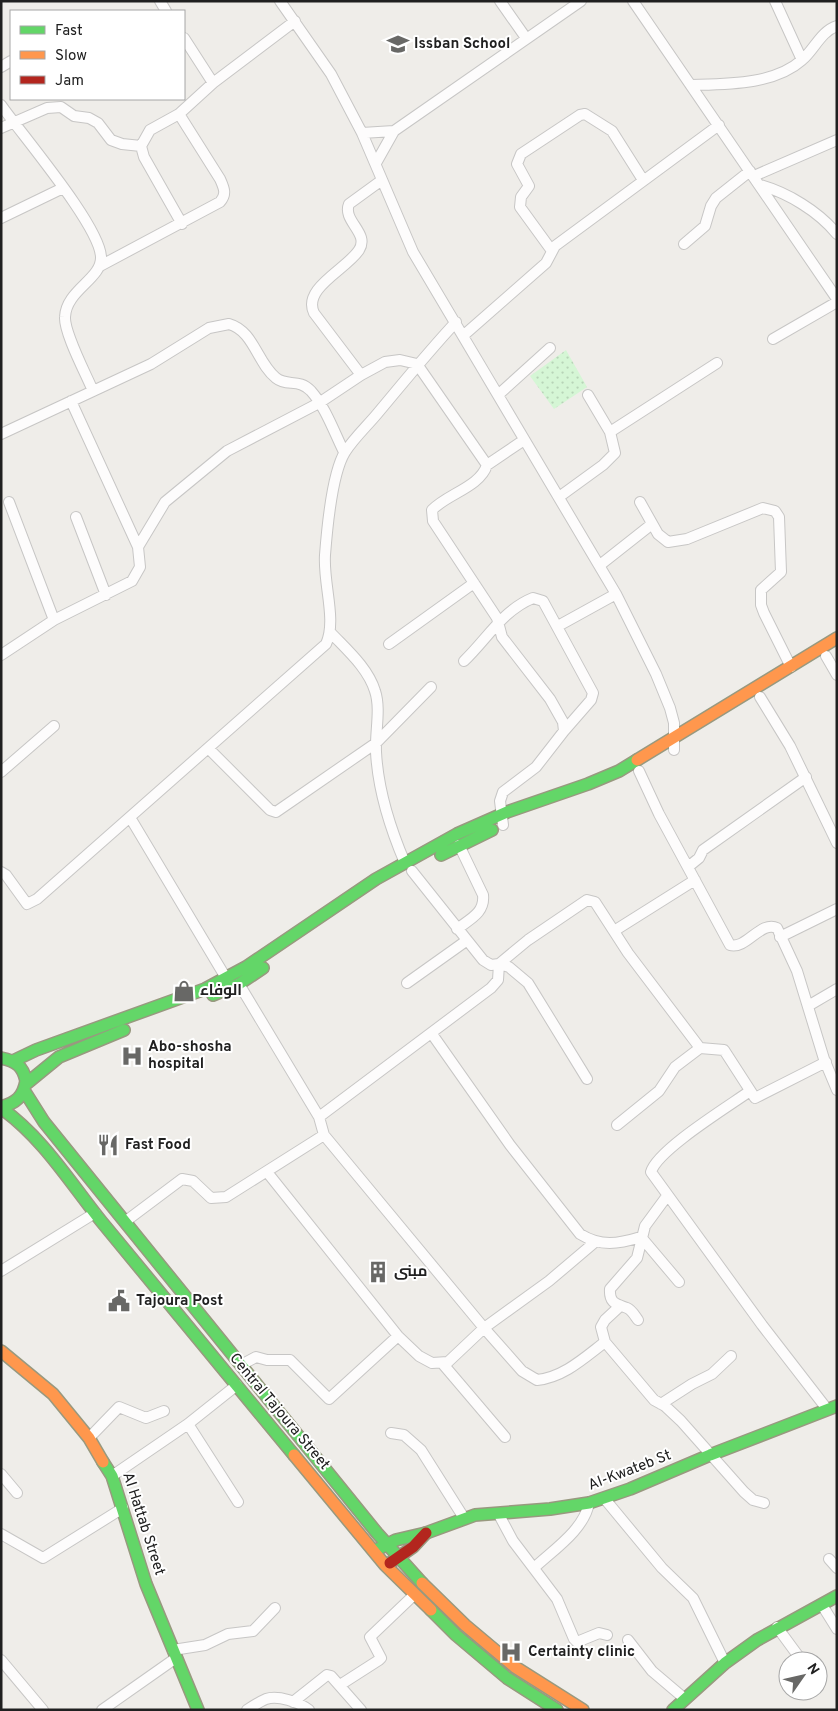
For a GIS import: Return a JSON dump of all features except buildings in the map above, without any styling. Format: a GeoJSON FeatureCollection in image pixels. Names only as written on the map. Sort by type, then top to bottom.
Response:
{"type":"FeatureCollection","features":[{"type":"Feature","properties":{"kind":"main road"},"geometry":{"type":"LineString","coordinates":[[1,1108],[15,1104],[39,1070],[65,1053],[113,1029],[196,993],[246,967],[376,878],[459,846],[502,820],[619,771],[837,638]]}},
{"type":"Feature","properties":{"kind":"main road"},"geometry":{"type":"LineString","coordinates":[[5,1057],[161,1017],[239,984],[458,834],[619,781],[674,750],[837,650]]}},
{"type":"Feature","properties":{"kind":"main road"},"geometry":{"type":"LineString","coordinates":[[5,1057],[23,1070],[26,1088],[44,1122],[386,1544],[465,1625],[515,1667],[583,1710]]}},
{"type":"Feature","properties":{"kind":"main road","name":"Central Tajoura Street"},"geometry":{"type":"LineString","coordinates":[[1,1108],[30,1130],[95,1213],[373,1552],[414,1595],[507,1678],[557,1710]]}},
{"type":"Feature","properties":{"kind":"main road","name":"Al Hattab Street"},"geometry":{"type":"LineString","coordinates":[[1,1351],[53,1394],[89,1438],[112,1476],[146,1584],[198,1710]]}},
{"type":"Feature","properties":{"kind":"main road","name":"Al-Kwateb St"},"geometry":{"type":"LineString","coordinates":[[426,1533],[464,1518],[498,1513],[550,1510],[589,1503],[630,1489],[710,1455],[832,1408]]}},
{"type":"Feature","properties":{"kind":"main road"},"geometry":{"type":"LineString","coordinates":[[373,1552],[386,1544],[406,1536],[426,1533]]}},
{"type":"Feature","properties":{"kind":"main road"},"geometry":{"type":"LineString","coordinates":[[386,1565],[413,1546],[426,1533]]}},
{"type":"Feature","properties":{"kind":"main road"},"geometry":{"type":"LineString","coordinates":[[673,1710],[726,1663],[777,1627],[837,1596]]}},
{"type":"Feature","properties":{"kind":"street"},"geometry":{"type":"LineString","coordinates":[[280,1],[331,74],[376,163],[413,252],[616,594],[656,674],[670,708],[675,738],[674,750]]}},
{"type":"Feature","properties":{"kind":"street"},"geometry":{"type":"LineString","coordinates":[[500,1],[526,38]]}},
{"type":"Feature","properties":{"kind":"street"},"geometry":{"type":"LineString","coordinates":[[376,163],[394,131],[581,1]]}},
{"type":"Feature","properties":{"kind":"street"},"geometry":{"type":"LineString","coordinates":[[633,1],[755,177],[837,301],[773,339]]}},
{"type":"Feature","properties":{"kind":"street"},"geometry":{"type":"LineString","coordinates":[[775,1],[802,60]]}},
{"type":"Feature","properties":{"kind":"street"},"geometry":{"type":"LineString","coordinates":[[140,146],[150,130],[180,114],[213,84],[295,21]]}},
{"type":"Feature","properties":{"kind":"street"},"geometry":{"type":"LineString","coordinates":[[691,85],[750,80],[787,70],[802,60],[828,30],[837,26]]}},
{"type":"Feature","properties":{"kind":"street"},"geometry":{"type":"LineString","coordinates":[[185,40],[213,84]]}},
{"type":"Feature","properties":{"kind":"street"},"geometry":{"type":"LineString","coordinates":[[1,105],[63,188],[96,240],[101,255],[100,266]]}},
{"type":"Feature","properties":{"kind":"street"},"geometry":{"type":"LineString","coordinates":[[1,128],[47,108],[61,107],[74,116],[89,118],[98,123],[111,140],[122,144],[140,146]]}},
{"type":"Feature","properties":{"kind":"street"},"geometry":{"type":"LineString","coordinates":[[93,391],[68,330],[65,315],[76,292],[100,266],[182,224],[220,202],[225,197],[225,190],[207,156],[180,114]]}},
{"type":"Feature","properties":{"kind":"street"},"geometry":{"type":"LineString","coordinates":[[552,251],[520,207],[520,200],[529,186],[517,164],[521,154],[580,115],[585,114],[612,132],[643,180]]}},
{"type":"Feature","properties":{"kind":"street"},"geometry":{"type":"LineString","coordinates":[[464,335],[546,264],[552,251],[558,244],[719,125]]}},
{"type":"Feature","properties":{"kind":"street"},"geometry":{"type":"LineString","coordinates":[[362,133],[394,131]]}},
{"type":"Feature","properties":{"kind":"street"},"geometry":{"type":"LineString","coordinates":[[684,244],[705,226],[711,206],[716,198],[755,177],[837,140]]}},
{"type":"Feature","properties":{"kind":"street"},"geometry":{"type":"LineString","coordinates":[[140,146],[144,157],[182,224]]}},
{"type":"Feature","properties":{"kind":"street"},"geometry":{"type":"LineString","coordinates":[[755,177],[791,197],[830,225],[837,234]]}},
{"type":"Feature","properties":{"kind":"street"},"geometry":{"type":"LineString","coordinates":[[361,375],[314,313],[312,301],[316,292],[350,261],[361,247],[361,237],[348,214],[349,204],[382,180]]}},
{"type":"Feature","properties":{"kind":"street"},"geometry":{"type":"LineString","coordinates":[[1,218],[63,188]]}},
{"type":"Feature","properties":{"kind":"street"},"geometry":{"type":"LineString","coordinates":[[1,872],[6,874],[24,901],[30,903],[130,819],[326,644],[331,633],[324,576],[325,556],[332,495],[344,452],[417,364],[456,322]]}},
{"type":"Feature","properties":{"kind":"street"},"geometry":{"type":"LineString","coordinates":[[1,434],[151,364],[210,328],[229,324],[243,332],[277,379],[287,383],[299,382],[310,390],[320,403],[344,452]]}},
{"type":"Feature","properties":{"kind":"street"},"geometry":{"type":"LineString","coordinates":[[498,395],[550,348]]}},
{"type":"Feature","properties":{"kind":"street"},"geometry":{"type":"LineString","coordinates":[[138,547],[165,502],[227,451],[320,403],[361,375],[395,360],[417,364],[487,465]]}},
{"type":"Feature","properties":{"kind":"street"},"geometry":{"type":"LineString","coordinates":[[610,432],[717,363]]}},
{"type":"Feature","properties":{"kind":"street"},"geometry":{"type":"LineString","coordinates":[[559,496],[604,465],[613,456],[615,449],[610,432],[588,395]]}},
{"type":"Feature","properties":{"kind":"street"},"geometry":{"type":"LineString","coordinates":[[1,655],[54,620],[132,581],[138,574],[140,561],[138,547],[71,401]]}},
{"type":"Feature","properties":{"kind":"street"},"geometry":{"type":"LineString","coordinates":[[524,440],[487,465],[485,471],[470,484],[437,505],[432,515],[433,521],[498,622],[507,644],[550,699],[563,722],[564,731]]}},
{"type":"Feature","properties":{"kind":"street"},"geometry":{"type":"LineString","coordinates":[[9,502],[54,620]]}},
{"type":"Feature","properties":{"kind":"street"},"geometry":{"type":"LineString","coordinates":[[640,502],[662,539],[674,543],[763,508],[774,511],[779,518],[781,572],[761,590],[761,605],[792,667]]}},
{"type":"Feature","properties":{"kind":"street"},"geometry":{"type":"LineString","coordinates":[[76,516],[106,595]]}},
{"type":"Feature","properties":{"kind":"street"},"geometry":{"type":"LineString","coordinates":[[600,565],[652,524]]}},
{"type":"Feature","properties":{"kind":"street"},"geometry":{"type":"LineString","coordinates":[[389,644],[474,583]]}},
{"type":"Feature","properties":{"kind":"street"},"geometry":{"type":"LineString","coordinates":[[558,626],[616,594]]}},
{"type":"Feature","properties":{"kind":"street"},"geometry":{"type":"LineString","coordinates":[[464,661],[483,643],[504,616],[533,598],[543,601],[593,693],[591,700],[536,767],[503,792],[500,801],[502,820]]}},
{"type":"Feature","properties":{"kind":"street"},"geometry":{"type":"LineString","coordinates":[[331,633],[368,675],[375,689],[378,700],[376,743],[380,787],[392,834],[408,867],[483,960],[491,965],[499,964],[516,971],[528,983],[588,1079]]}},
{"type":"Feature","properties":{"kind":"street"},"geometry":{"type":"LineString","coordinates":[[826,656],[837,675]]}},
{"type":"Feature","properties":{"kind":"street"},"geometry":{"type":"LineString","coordinates":[[208,748],[270,810],[276,812],[376,743],[431,687]]}},
{"type":"Feature","properties":{"kind":"street"},"geometry":{"type":"LineString","coordinates":[[760,697],[806,777],[837,843]]}},
{"type":"Feature","properties":{"kind":"street"},"geometry":{"type":"LineString","coordinates":[[1,772],[54,726]]}},
{"type":"Feature","properties":{"kind":"street"},"geometry":{"type":"LineString","coordinates":[[639,771],[658,814],[730,945],[738,946],[773,926],[777,928],[797,970],[826,1062],[837,1090]]}},
{"type":"Feature","properties":{"kind":"street"},"geometry":{"type":"LineString","coordinates":[[688,867],[699,858],[703,850],[806,777]]}},
{"type":"Feature","properties":{"kind":"street"},"geometry":{"type":"LineString","coordinates":[[130,819],[226,978]]}},
{"type":"Feature","properties":{"kind":"street"},"geometry":{"type":"LineString","coordinates":[[457,929],[480,912],[484,904],[483,895],[459,846]]}},
{"type":"Feature","properties":{"kind":"street"},"geometry":{"type":"LineString","coordinates":[[614,931],[695,880]]}},
{"type":"Feature","properties":{"kind":"street"},"geometry":{"type":"LineString","coordinates":[[320,1117],[432,1034],[496,983],[499,964],[528,940],[587,900],[595,902],[614,931],[700,1048]]}},
{"type":"Feature","properties":{"kind":"street"},"geometry":{"type":"LineString","coordinates":[[780,936],[837,909]]}},
{"type":"Feature","properties":{"kind":"street"},"geometry":{"type":"LineString","coordinates":[[407,983],[466,941]]}},
{"type":"Feature","properties":{"kind":"street"},"geometry":{"type":"LineString","coordinates":[[239,984],[320,1117],[324,1135],[522,1371],[538,1380],[563,1373],[605,1342]]}},
{"type":"Feature","properties":{"kind":"street"},"geometry":{"type":"LineString","coordinates":[[808,1006],[837,988]]}},
{"type":"Feature","properties":{"kind":"street"},"geometry":{"type":"LineString","coordinates":[[432,1034],[510,1145],[580,1234],[595,1242],[612,1244],[641,1237]]}},
{"type":"Feature","properties":{"kind":"street"},"geometry":{"type":"LineString","coordinates":[[617,1125],[659,1092],[675,1067],[700,1048],[724,1050],[756,1098],[826,1062]]}},
{"type":"Feature","properties":{"kind":"street"},"geometry":{"type":"LineString","coordinates":[[750,1091],[674,1146],[653,1165],[652,1177],[832,1408]]}},
{"type":"Feature","properties":{"kind":"street"},"geometry":{"type":"LineString","coordinates":[[126,1221],[182,1179],[193,1181],[208,1196],[220,1198],[267,1172],[324,1135]]}},
{"type":"Feature","properties":{"kind":"street"},"geometry":{"type":"LineString","coordinates":[[267,1172],[398,1336],[419,1356],[432,1363],[448,1362],[484,1328],[549,1281],[595,1242]]}},
{"type":"Feature","properties":{"kind":"street"},"geometry":{"type":"LineString","coordinates":[[638,1320],[630,1310],[619,1308],[612,1299],[610,1290],[637,1258],[645,1226],[667,1196]]}},
{"type":"Feature","properties":{"kind":"street"},"geometry":{"type":"LineString","coordinates":[[1,1271],[95,1213]]}},
{"type":"Feature","properties":{"kind":"street"},"geometry":{"type":"LineString","coordinates":[[641,1237],[679,1282]]}},
{"type":"Feature","properties":{"kind":"street"},"geometry":{"type":"LineString","coordinates":[[619,1308],[605,1320],[601,1328],[605,1342],[654,1400],[681,1421],[744,1492],[753,1500],[764,1504]]}},
{"type":"Feature","properties":{"kind":"street"},"geometry":{"type":"LineString","coordinates":[[241,1365],[256,1357],[267,1360],[290,1360],[329,1399],[398,1336]]}},
{"type":"Feature","properties":{"kind":"street"},"geometry":{"type":"LineString","coordinates":[[661,1404],[692,1384],[712,1374],[731,1356]]}},
{"type":"Feature","properties":{"kind":"street"},"geometry":{"type":"LineString","coordinates":[[442,1363],[505,1437]]}},
{"type":"Feature","properties":{"kind":"street"},"geometry":{"type":"LineString","coordinates":[[112,1476],[188,1424],[237,1385]]}},
{"type":"Feature","properties":{"kind":"street"},"geometry":{"type":"LineString","coordinates":[[89,1438],[119,1407],[146,1418],[164,1411]]}},
{"type":"Feature","properties":{"kind":"street"},"geometry":{"type":"LineString","coordinates":[[188,1424],[238,1502]]}},
{"type":"Feature","properties":{"kind":"street"},"geometry":{"type":"LineString","coordinates":[[391,1432],[404,1435],[421,1450],[464,1518]]}},
{"type":"Feature","properties":{"kind":"street"},"geometry":{"type":"LineString","coordinates":[[1,1474],[17,1493]]}},
{"type":"Feature","properties":{"kind":"street"},"geometry":{"type":"LineString","coordinates":[[604,1498],[662,1568],[692,1598],[726,1663]]}},
{"type":"Feature","properties":{"kind":"street"},"geometry":{"type":"LineString","coordinates":[[534,1568],[576,1528],[588,1512],[589,1503]]}},
{"type":"Feature","properties":{"kind":"street"},"geometry":{"type":"LineString","coordinates":[[1,1534],[43,1558],[123,1508]]}},
{"type":"Feature","properties":{"kind":"street"},"geometry":{"type":"LineString","coordinates":[[498,1513],[513,1541],[557,1599],[574,1639],[577,1642],[599,1633],[607,1635]]}},
{"type":"Feature","properties":{"kind":"street"},"geometry":{"type":"LineString","coordinates":[[829,1559],[837,1568]]}},
{"type":"Feature","properties":{"kind":"street"},"geometry":{"type":"LineString","coordinates":[[340,1685],[381,1658],[370,1637],[414,1595]]}},
{"type":"Feature","properties":{"kind":"street"},"geometry":{"type":"LineString","coordinates":[[822,1605],[837,1629]]}},
{"type":"Feature","properties":{"kind":"street"},"geometry":{"type":"LineString","coordinates":[[102,1710],[174,1654],[204,1645],[228,1634],[254,1631],[275,1608]]}},
{"type":"Feature","properties":{"kind":"street"},"geometry":{"type":"LineString","coordinates":[[777,1627],[795,1651]]}},
{"type":"Feature","properties":{"kind":"street"},"geometry":{"type":"LineString","coordinates":[[628,1640],[652,1671],[685,1699]]}},
{"type":"Feature","properties":{"kind":"street"},"geometry":{"type":"LineString","coordinates":[[1,1660],[37,1708]]}},
{"type":"Feature","properties":{"kind":"street"},"geometry":{"type":"LineString","coordinates":[[293,1702],[327,1675],[340,1685],[360,1710]]}},
{"type":"Feature","properties":{"kind":"street"},"geometry":{"type":"LineString","coordinates":[[247,1710],[265,1700],[273,1698],[293,1702],[309,1710]]}},
{"type":"Feature","properties":{"kind":"green space"},"geometry":{"type":"Polygon","coordinates":[[[566,350],[587,387],[554,409],[530,376],[566,350]]]}},
{"type":"Feature","properties":{"kind":"traffic: fast"},"geometry":{"type":"LineString","coordinates":[[13,1061],[36,1050],[205,989],[246,967],[376,879],[457,834],[507,812],[588,784],[619,771],[637,760]]}},
{"type":"Feature","properties":{"kind":"traffic: fast"},"geometry":{"type":"LineString","coordinates":[[441,855],[492,830]]}},
{"type":"Feature","properties":{"kind":"traffic: fast"},"geometry":{"type":"LineString","coordinates":[[213,995],[239,984],[263,968]]}},
{"type":"Feature","properties":{"kind":"traffic: fast"},"geometry":{"type":"LineString","coordinates":[[26,1084],[59,1057],[124,1030]]}},
{"type":"Feature","properties":{"kind":"traffic: fast"},"geometry":{"type":"LineString","coordinates":[[1,1058],[18,1065],[26,1081],[21,1095],[11,1104],[1,1107]]}},
{"type":"Feature","properties":{"kind":"traffic: fast"},"geometry":{"type":"LineString","coordinates":[[25,1092],[44,1122],[377,1533],[422,1583]]}},
{"type":"Feature","properties":{"kind":"traffic: fast"},"geometry":{"type":"LineString","coordinates":[[1,1108],[43,1146],[101,1221],[294,1455]]}},
{"type":"Feature","properties":{"kind":"traffic: fast"},"geometry":{"type":"LineString","coordinates":[[378,1549],[396,1540],[426,1533],[475,1515],[550,1509],[589,1503],[630,1489],[710,1455],[837,1406]]}},
{"type":"Feature","properties":{"kind":"traffic: fast"},"geometry":{"type":"LineString","coordinates":[[103,1462],[112,1476],[146,1584],[198,1710]]}},
{"type":"Feature","properties":{"kind":"traffic: fast"},"geometry":{"type":"LineString","coordinates":[[673,1710],[725,1663],[757,1640],[837,1596]]}},
{"type":"Feature","properties":{"kind":"traffic: fast"},"geometry":{"type":"LineString","coordinates":[[431,1610],[456,1635],[507,1678],[557,1710]]}},
{"type":"Feature","properties":{"kind":"traffic: slow"},"geometry":{"type":"LineString","coordinates":[[637,760],[837,638]]}},
{"type":"Feature","properties":{"kind":"traffic: slow"},"geometry":{"type":"LineString","coordinates":[[1,1351],[53,1394],[89,1438],[103,1462]]}},
{"type":"Feature","properties":{"kind":"traffic: slow"},"geometry":{"type":"LineString","coordinates":[[294,1455],[385,1565],[431,1610]]}},
{"type":"Feature","properties":{"kind":"traffic: slow"},"geometry":{"type":"LineString","coordinates":[[422,1583],[465,1625],[515,1667],[583,1710]]}},
{"type":"Feature","properties":{"kind":"traffic: jam"},"geometry":{"type":"LineString","coordinates":[[390,1563],[413,1547],[426,1533]]}},
{"type":"Feature","properties":{"kind":"place","name":"Issban School"},"geometry":{"type":"Point","coordinates":[398,44]}},
{"type":"Feature","properties":{"kind":"place","name":"الوفاء"},"geometry":{"type":"Point","coordinates":[184,991]}},
{"type":"Feature","properties":{"kind":"place","name":"Abo-shosha hospital"},"geometry":{"type":"Point","coordinates":[132,1056]}},
{"type":"Feature","properties":{"kind":"place","name":"Fast Food"},"geometry":{"type":"Point","coordinates":[108,1145]}},
{"type":"Feature","properties":{"kind":"place","name":"مبنى"},"geometry":{"type":"Point","coordinates":[378,1272]}},
{"type":"Feature","properties":{"kind":"place","name":"Tajoura Post"},"geometry":{"type":"Point","coordinates":[119,1301]}},
{"type":"Feature","properties":{"kind":"place","name":"Certainty clinic"},"geometry":{"type":"Point","coordinates":[511,1652]}}]}
